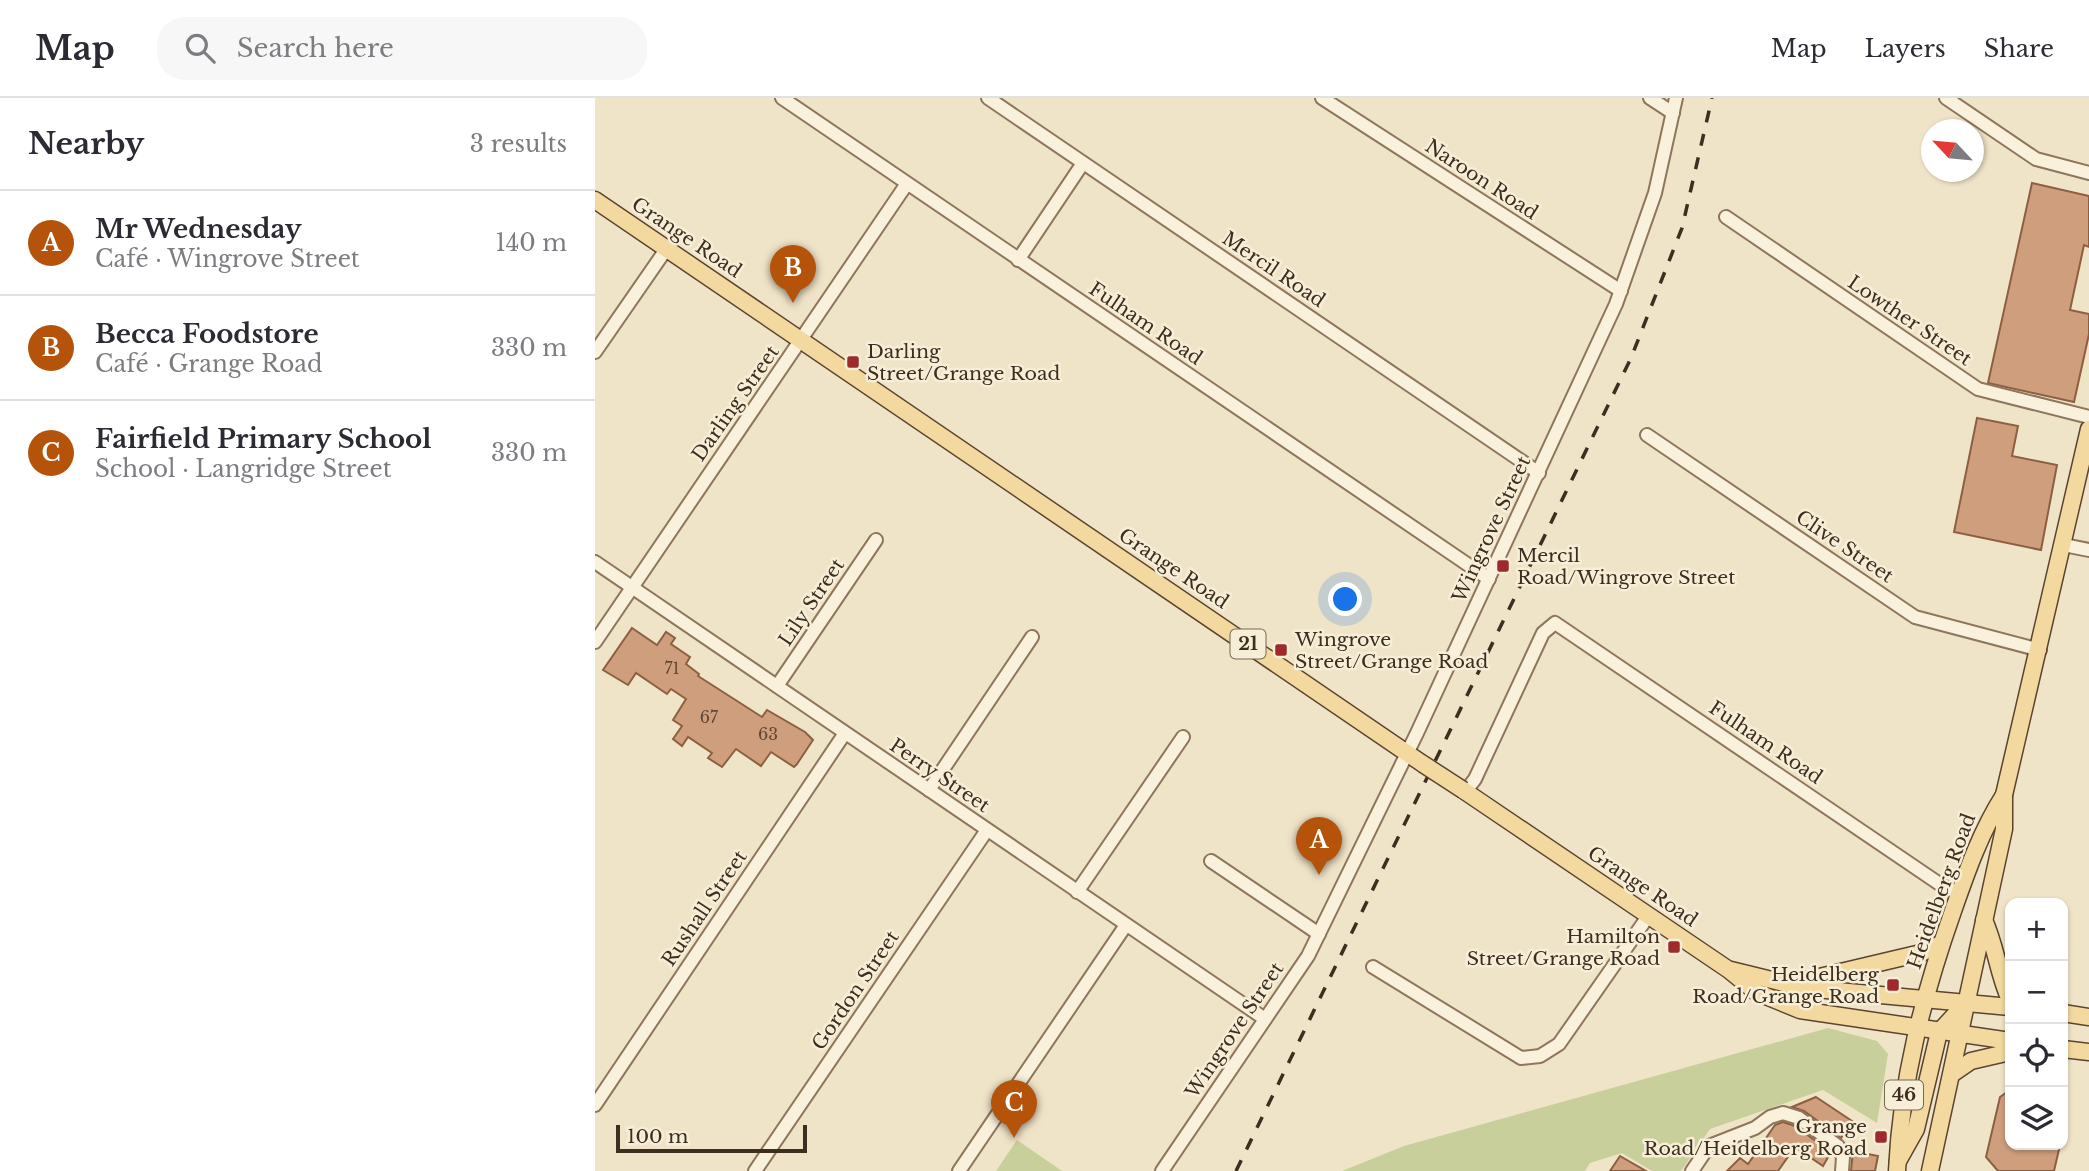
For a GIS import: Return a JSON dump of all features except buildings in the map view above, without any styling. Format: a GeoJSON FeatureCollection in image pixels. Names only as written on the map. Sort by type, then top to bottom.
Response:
{"type":"FeatureCollection","features":[{"type":"Feature","properties":{"kind":"main road","name":"Grange Road"},"geometry":{"type":"LineString","coordinates":[[595,200],[1649,915],[1756,992],[1800,1010],[1917,1028]]}},
{"type":"Feature","properties":{"kind":"main road","name":"Heidelberg Road"},"geometry":{"type":"LineString","coordinates":[[1930,1171],[2004,829],[2004,795],[2040,650],[2089,429]]}},
{"type":"Feature","properties":{"kind":"main road","name":"Heidelberg Road"},"geometry":{"type":"LineString","coordinates":[[1899,1167],[1902,1106],[1924,1000],[1941,944],[1985,825],[2004,795]]}},
{"type":"Feature","properties":{"kind":"main road"},"geometry":{"type":"LineString","coordinates":[[1984,920],[1995,942],[1999,970],[2005,986]]}},
{"type":"Feature","properties":{"kind":"main road"},"geometry":{"type":"LineString","coordinates":[[1785,985],[1921,953],[1941,944]]}},
{"type":"Feature","properties":{"kind":"main road","name":"Grange Road"},"geometry":{"type":"LineString","coordinates":[[1729,970],[1785,985],[1924,1000]]}},
{"type":"Feature","properties":{"kind":"main road","name":"21"},"geometry":{"type":"LineString","coordinates":[[1924,1000],[2005,1007]]}},
{"type":"Feature","properties":{"kind":"main road"},"geometry":{"type":"LineString","coordinates":[[1899,1167],[1916,1129],[1939,1032],[1965,1003]]}},
{"type":"Feature","properties":{"kind":"main road"},"geometry":{"type":"LineString","coordinates":[[2068,1014],[2089,1017]]}},
{"type":"Feature","properties":{"kind":"main road","name":"21"},"geometry":{"type":"LineString","coordinates":[[1917,1028],[2005,1040]]}},
{"type":"Feature","properties":{"kind":"main road"},"geometry":{"type":"LineString","coordinates":[[2068,1050],[2089,1052]]}},
{"type":"Feature","properties":{"kind":"main road"},"geometry":{"type":"LineString","coordinates":[[1952,1074],[1971,1061],[2005,1053]]}},
{"type":"Feature","properties":{"kind":"street","name":"Fulham Road"},"geometry":{"type":"LineString","coordinates":[[782,98],[906,185],[1489,579]]}},
{"type":"Feature","properties":{"kind":"street","name":"Mercil Road"},"geometry":{"type":"LineString","coordinates":[[988,98],[1539,472]]}},
{"type":"Feature","properties":{"kind":"street","name":"Naroon Road"},"geometry":{"type":"LineString","coordinates":[[1322,98],[1621,291]]}},
{"type":"Feature","properties":{"kind":"street"},"geometry":{"type":"LineString","coordinates":[[1650,98],[1673,113]]}},
{"type":"Feature","properties":{"kind":"street","name":"Wingrove Street"},"geometry":{"type":"LineString","coordinates":[[1162,1171],[1307,956],[1407,753],[1621,291],[1655,193],[1676,98]]}},
{"type":"Feature","properties":{"kind":"street"},"geometry":{"type":"LineString","coordinates":[[1946,98],[2036,159],[2089,173]]}},
{"type":"Feature","properties":{"kind":"street"},"geometry":{"type":"LineString","coordinates":[[1018,260],[1083,163]]}},
{"type":"Feature","properties":{"kind":"street","name":"Darling Street"},"geometry":{"type":"LineString","coordinates":[[595,642],[906,185]]}},
{"type":"Feature","properties":{"kind":"street","name":"Lowther Street"},"geometry":{"type":"LineString","coordinates":[[1726,217],[1978,389],[2089,417]]}},
{"type":"Feature","properties":{"kind":"street"},"geometry":{"type":"LineString","coordinates":[[595,352],[667,248]]}},
{"type":"Feature","properties":{"kind":"street","name":"Clive Street"},"geometry":{"type":"LineString","coordinates":[[1647,435],[1915,617],[2040,650]]}},
{"type":"Feature","properties":{"kind":"street","name":"Lily Street"},"geometry":{"type":"LineString","coordinates":[[777,686],[876,540]]}},
{"type":"Feature","properties":{"kind":"street"},"geometry":{"type":"LineString","coordinates":[[2064,545],[2089,550]]}},
{"type":"Feature","properties":{"kind":"street","name":"Perry Street"},"geometry":{"type":"LineString","coordinates":[[595,562],[1265,1019]]}},
{"type":"Feature","properties":{"kind":"street","name":"Fulham Road"},"geometry":{"type":"LineString","coordinates":[[1464,791],[1543,633],[1551,624],[1558,624],[1944,887],[1959,893]]}},
{"type":"Feature","properties":{"kind":"street"},"geometry":{"type":"LineString","coordinates":[[929,790],[1032,637]]}},
{"type":"Feature","properties":{"kind":"street","name":"Rushall Street"},"geometry":{"type":"LineString","coordinates":[[595,1105],[845,733]]}},
{"type":"Feature","properties":{"kind":"street"},"geometry":{"type":"LineString","coordinates":[[1077,892],[1182,737]]}},
{"type":"Feature","properties":{"kind":"street","name":"Gordon Street"},"geometry":{"type":"LineString","coordinates":[[755,1171],[987,830]]}},
{"type":"Feature","properties":{"kind":"street"},"geometry":{"type":"LineString","coordinates":[[1212,861],[1319,934]]}},
{"type":"Feature","properties":{"kind":"street"},"geometry":{"type":"LineString","coordinates":[[1374,967],[1521,1058],[1540,1056],[1559,1044],[1649,915]]}},
{"type":"Feature","properties":{"kind":"street"},"geometry":{"type":"LineString","coordinates":[[959,1171],[1126,925]]}},
{"type":"Feature","properties":{"kind":"street"},"geometry":{"type":"LineString","coordinates":[[1692,1171],[1709,1146],[1755,1128],[1771,1116],[1792,1114],[1838,1146],[1843,1157],[1842,1171]]}},
{"type":"Feature","properties":{"kind":"green space"},"geometry":{"type":"Polygon","coordinates":[[[1828,1028],[1877,1041],[1888,1054],[1877,1123],[1823,1090],[1710,1129],[1681,1171],[1652,1171],[1622,1153],[1590,1163],[1585,1171],[1342,1171],[1404,1146],[1828,1028]]]}},
{"type":"Feature","properties":{"kind":"green space"},"geometry":{"type":"Polygon","coordinates":[[[1017,1140],[1062,1171],[996,1171],[1017,1140]]]}},
{"type":"Feature","properties":{"kind":"railway"},"geometry":{"type":"LineString","coordinates":[[1236,1171],[1631,358],[1682,228],[1712,98]]}},
{"type":"Feature","properties":{"kind":"place","name":"Becca Foodstore"},"geometry":{"type":"Point","coordinates":[793,303]}},
{"type":"Feature","properties":{"kind":"place","name":"Darling Street/Grange Road"},"geometry":{"type":"Point","coordinates":[853,362]}},
{"type":"Feature","properties":{"kind":"place","name":"Mercil Road/Wingrove Street"},"geometry":{"type":"Point","coordinates":[1503,566]}},
{"type":"Feature","properties":{"kind":"place","name":"Wingrove Street/Grange Road"},"geometry":{"type":"Point","coordinates":[1281,650]}},
{"type":"Feature","properties":{"kind":"place","name":"Mr Wednesday"},"geometry":{"type":"Point","coordinates":[1319,875]}},
{"type":"Feature","properties":{"kind":"place","name":"Hamilton Street/Grange Road"},"geometry":{"type":"Point","coordinates":[1674,947]}},
{"type":"Feature","properties":{"kind":"place","name":"Heidelberg Road/Grange Road"},"geometry":{"type":"Point","coordinates":[1893,985]}},
{"type":"Feature","properties":{"kind":"place","name":"Grange Road/Heidelberg Road"},"geometry":{"type":"Point","coordinates":[1881,1137]}},
{"type":"Feature","properties":{"kind":"place","name":"Fairfield Primary School"},"geometry":{"type":"Point","coordinates":[1014,1138]}}]}
